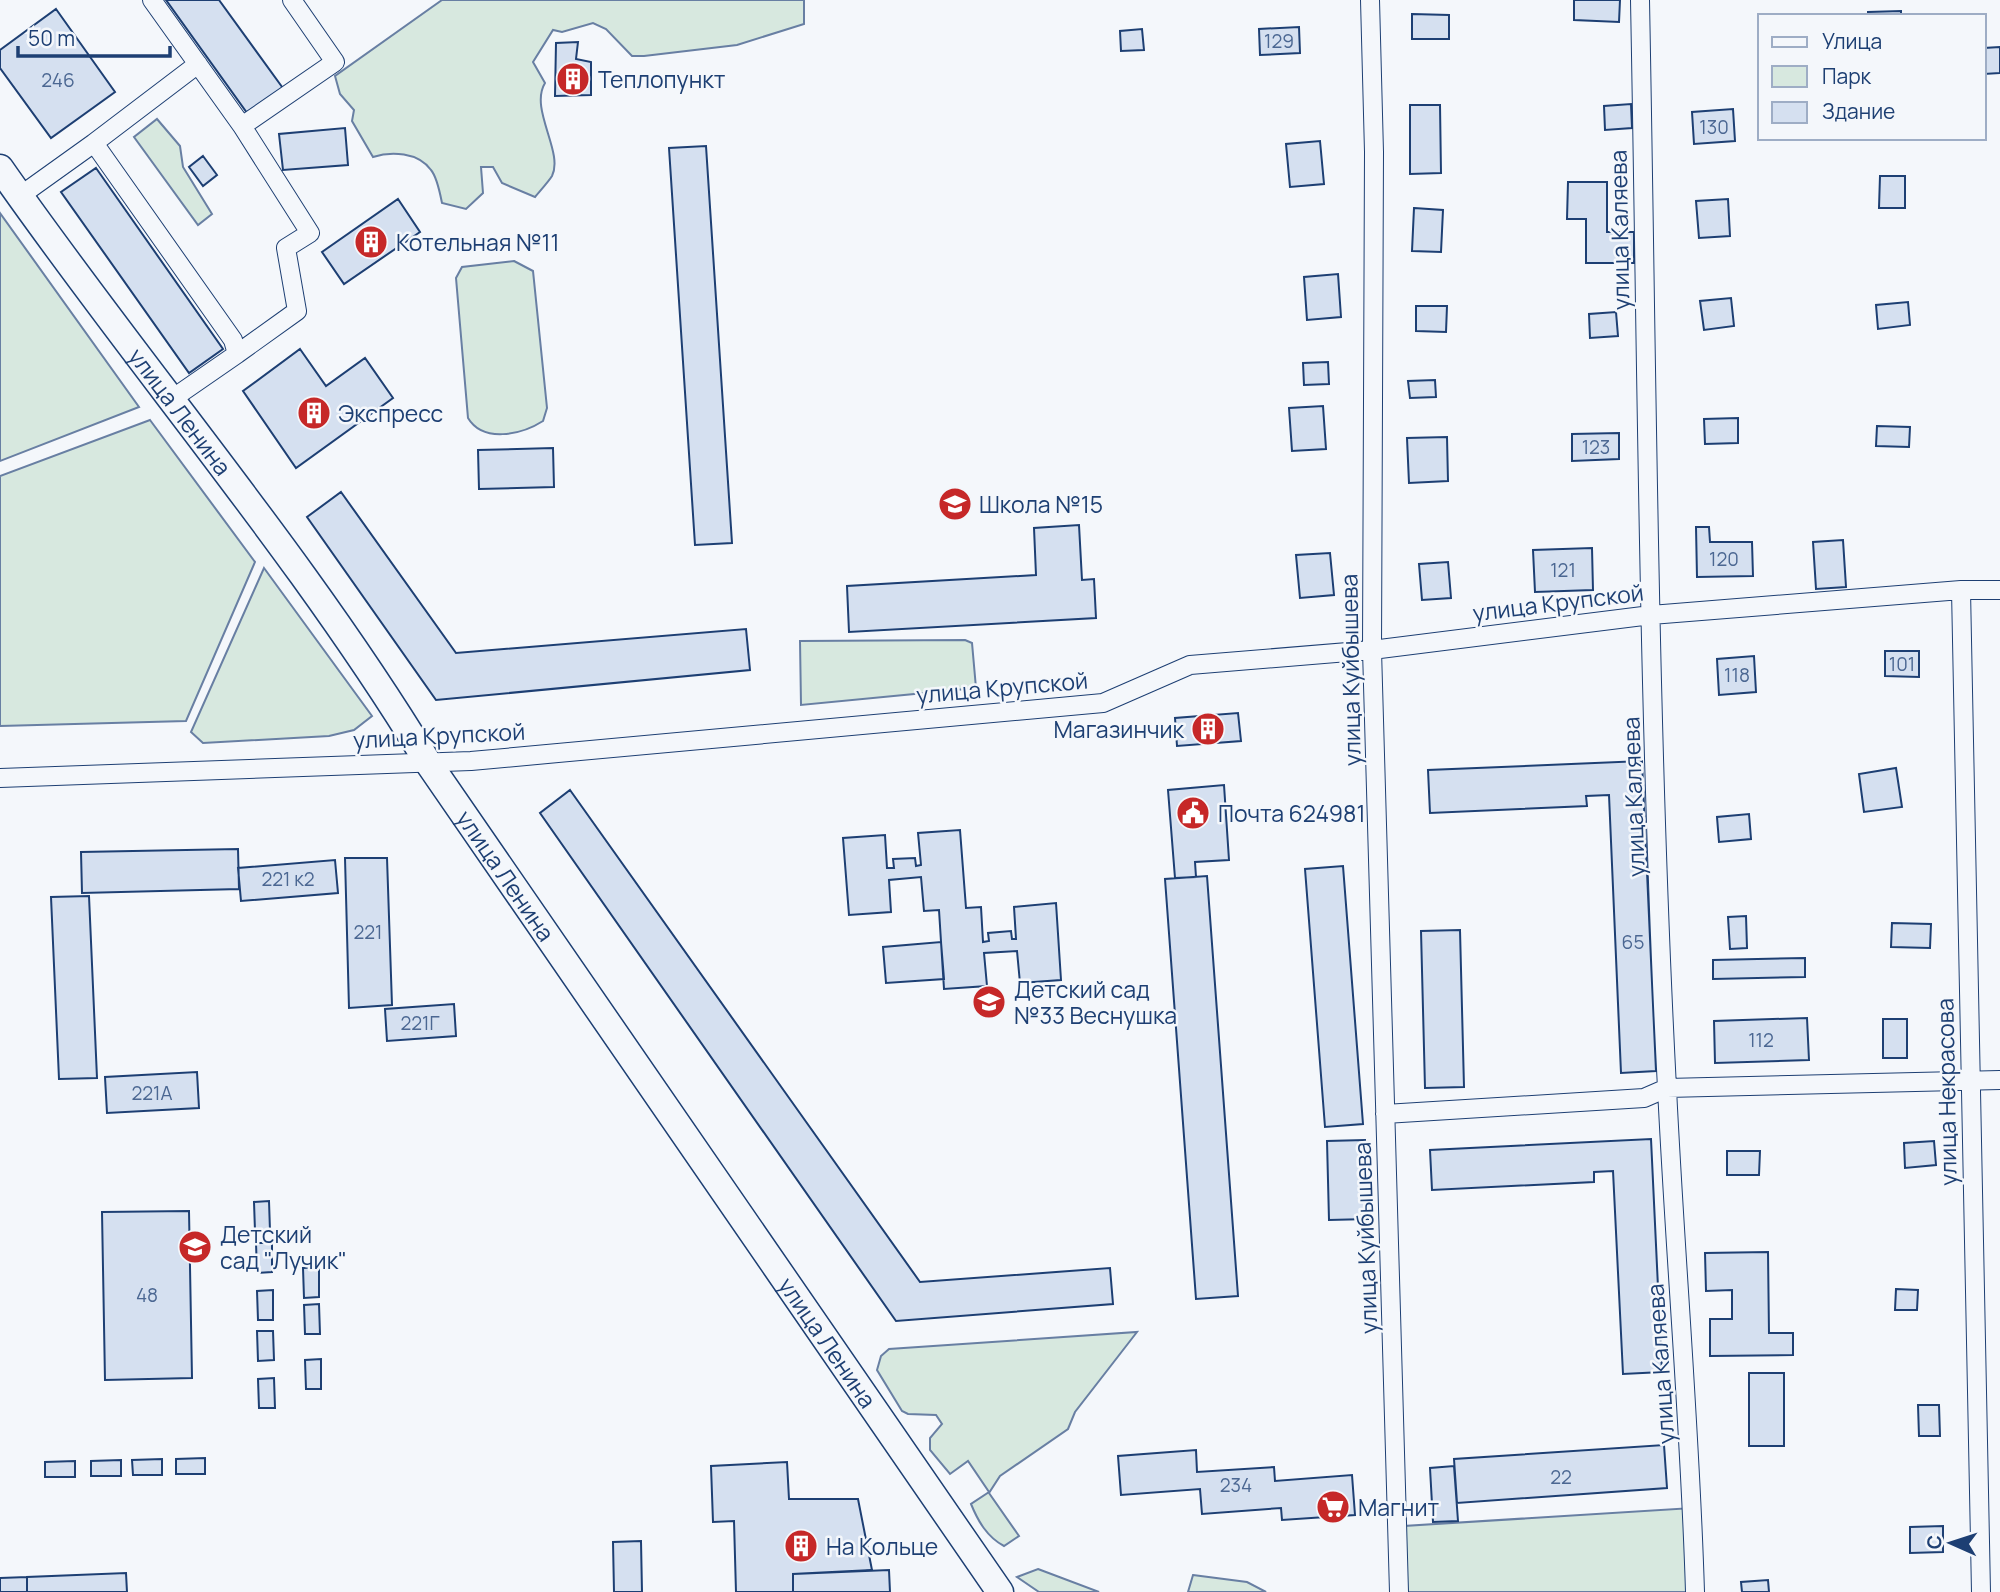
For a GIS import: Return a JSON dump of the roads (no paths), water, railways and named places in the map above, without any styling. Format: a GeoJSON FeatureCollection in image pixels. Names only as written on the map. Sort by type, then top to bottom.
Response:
{"type":"FeatureCollection","features":[{"type":"Feature","properties":{"kind":"street"},"geometry":{"type":"LineString","coordinates":[[152,0],[242,127],[310,233],[286,248],[297,311],[169,401]]}},
{"type":"Feature","properties":{"kind":"street"},"geometry":{"type":"LineString","coordinates":[[242,127],[335,62],[292,0]]}},
{"type":"Feature","properties":{"kind":"street","name":"улица Куйбышева"},"geometry":{"type":"LineString","coordinates":[[1370,0],[1374,152],[1372,650],[1399,1592]]}},
{"type":"Feature","properties":{"kind":"street","name":"улица Каляева"},"geometry":{"type":"LineString","coordinates":[[1640,0],[1651,615],[1667,1088],[1689,1415],[1695,1592]]}},
{"type":"Feature","properties":{"kind":"street"},"geometry":{"type":"LineString","coordinates":[[20,196],[198,64]]}},
{"type":"Feature","properties":{"kind":"street"},"geometry":{"type":"LineString","coordinates":[[94,143],[233,340],[237,354]]}},
{"type":"Feature","properties":{"kind":"street","name":"улица Ленина"},"geometry":{"type":"LineString","coordinates":[[0,168],[169,401],[285,554],[1000,1592]]}},
{"type":"Feature","properties":{"kind":"street","name":"улица Крупской"},"geometry":{"type":"LineString","coordinates":[[0,778],[471,761],[1103,703],[1189,665],[1372,650],[1651,615],[1961,590],[2000,590]]}},
{"type":"Feature","properties":{"kind":"street","name":"улица Некрасова"},"geometry":{"type":"LineString","coordinates":[[1961,590],[1981,1592]]}},
{"type":"Feature","properties":{"kind":"street"},"geometry":{"type":"LineString","coordinates":[[1385,1114],[1644,1098],[1667,1088],[2000,1080]]}},
{"type":"Feature","properties":{"kind":"place","name":"Теплопункт"},"geometry":{"type":"Point","coordinates":[573,79]}},
{"type":"Feature","properties":{"kind":"place","name":"Котельная №11"},"geometry":{"type":"Point","coordinates":[371,242]}},
{"type":"Feature","properties":{"kind":"place","name":"Экспресс"},"geometry":{"type":"Point","coordinates":[314,413]}},
{"type":"Feature","properties":{"kind":"place","name":"Школа №15"},"geometry":{"type":"Point","coordinates":[955,504]}},
{"type":"Feature","properties":{"kind":"place","name":"Магазинчик"},"geometry":{"type":"Point","coordinates":[1208,729]}},
{"type":"Feature","properties":{"kind":"place","name":"Почта 624981"},"geometry":{"type":"Point","coordinates":[1193,813]}},
{"type":"Feature","properties":{"kind":"place","name":"Детский сад №33 Веснушка"},"geometry":{"type":"Point","coordinates":[989,1002]}},
{"type":"Feature","properties":{"kind":"place","name":"Детский сад \"Лучик\""},"geometry":{"type":"Point","coordinates":[195,1247]}},
{"type":"Feature","properties":{"kind":"place","name":"Магнит"},"geometry":{"type":"Point","coordinates":[1333,1507]}},
{"type":"Feature","properties":{"kind":"place","name":"На Кольце"},"geometry":{"type":"Point","coordinates":[801,1546]}}]}
